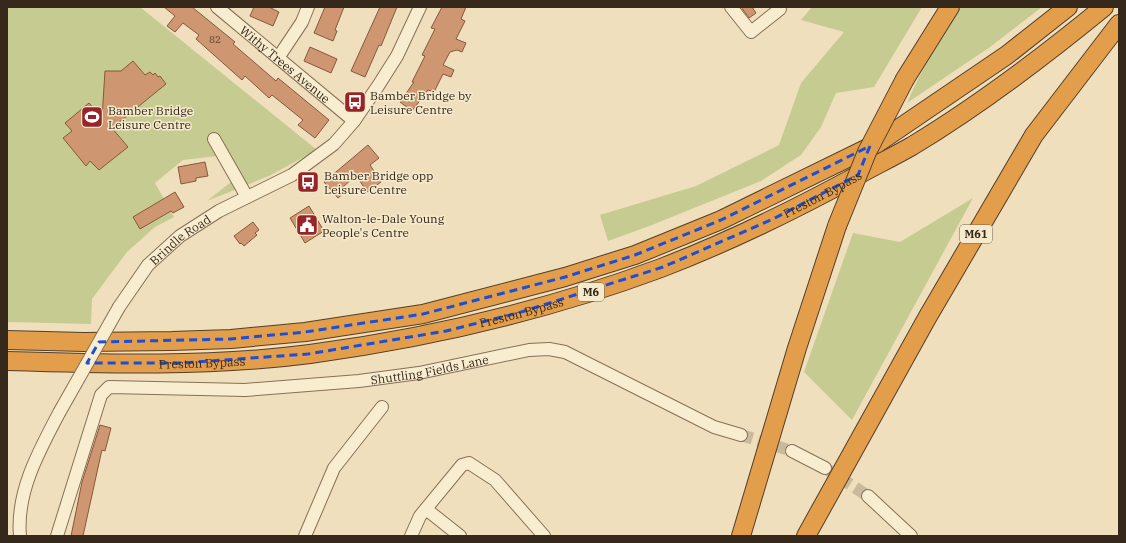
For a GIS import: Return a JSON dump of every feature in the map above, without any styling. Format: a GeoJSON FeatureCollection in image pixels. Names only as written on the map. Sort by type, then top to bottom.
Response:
{"type":"FeatureCollection","features":[{"type":"Feature","properties":{"kind":"highway"},"geometry":{"type":"LineString","coordinates":[[741,536],[804,327],[837,226],[867,152],[905,79],[950,7]]}},
{"type":"Feature","properties":{"kind":"highway","name":"Preston Bypass"},"geometry":{"type":"LineString","coordinates":[[7,340],[84,342],[172,341],[231,339],[304,332],[422,314],[565,277],[635,255],[721,220],[876,144],[1007,55],[1068,7]]}},
{"type":"Feature","properties":{"kind":"highway","name":"Preston Bypass"},"geometry":{"type":"LineString","coordinates":[[7,361],[108,364],[175,363],[308,354],[453,329],[526,311],[590,292],[663,267],[737,236],[808,202],[910,146],[982,100],[1048,52],[1104,7]]}},
{"type":"Feature","properties":{"kind":"highway","name":"M61"},"geometry":{"type":"LineString","coordinates":[[806,536],[927,318],[1034,135],[1119,24]]}},
{"type":"Feature","properties":{"kind":"street","name":"Withy Trees Avenue"},"geometry":{"type":"LineString","coordinates":[[217,7],[354,121]]}},
{"type":"Feature","properties":{"kind":"street"},"geometry":{"type":"LineString","coordinates":[[278,58],[302,22],[308,7]]}},
{"type":"Feature","properties":{"kind":"street","name":"Brindle Road"},"geometry":{"type":"LineString","coordinates":[[20,536],[22,504],[26,485],[39,452],[59,413],[119,307],[148,265],[180,236],[204,220],[292,175],[334,144],[354,121],[396,56],[420,7]]}},
{"type":"Feature","properties":{"kind":"street"},"geometry":{"type":"LineString","coordinates":[[731,7],[751,32],[780,9]]}},
{"type":"Feature","properties":{"kind":"street"},"geometry":{"type":"LineString","coordinates":[[214,140],[247,197]]}},
{"type":"Feature","properties":{"kind":"street","name":"Shuttling Fields Lane"},"geometry":{"type":"LineString","coordinates":[[57,536],[101,395],[109,387],[245,390],[359,381],[418,374],[529,350],[549,349],[572,356],[714,427],[741,435]]}},
{"type":"Feature","properties":{"kind":"street"},"geometry":{"type":"LineString","coordinates":[[305,536],[334,468],[382,407]]}},
{"type":"Feature","properties":{"kind":"street"},"geometry":{"type":"LineString","coordinates":[[792,451],[825,468]]}},
{"type":"Feature","properties":{"kind":"street"},"geometry":{"type":"LineString","coordinates":[[411,536],[420,516],[462,465],[469,463],[495,480],[544,536]]}},
{"type":"Feature","properties":{"kind":"street"},"geometry":{"type":"LineString","coordinates":[[868,496],[910,536]]}},
{"type":"Feature","properties":{"kind":"street"},"geometry":{"type":"LineString","coordinates":[[426,509],[460,536]]}},
{"type":"Feature","properties":{"kind":"highlighted area"},"geometry":{"type":"Polygon","coordinates":[[[870,146],[858,175],[773,219],[663,267],[518,313],[446,331],[308,354],[182,363],[87,363],[99,342],[231,339],[305,332],[423,314],[565,277],[635,255],[721,220],[870,146]]]}},
{"type":"Feature","properties":{"kind":"green space"},"geometry":{"type":"Polygon","coordinates":[[[7,7],[140,7],[317,150],[269,176],[207,201],[231,182],[218,156],[183,160],[155,183],[174,217],[155,227],[127,252],[92,299],[91,324],[7,322],[7,7]]]}},
{"type":"Feature","properties":{"kind":"green space"},"geometry":{"type":"Polygon","coordinates":[[[812,7],[922,7],[874,87],[836,93],[821,127],[801,155],[761,181],[608,241],[600,215],[696,186],[779,145],[801,83],[844,32],[801,20],[812,7]]]}},
{"type":"Feature","properties":{"kind":"green space"},"geometry":{"type":"Polygon","coordinates":[[[961,7],[1042,7],[990,47],[907,103],[925,66],[961,7]]]}},
{"type":"Feature","properties":{"kind":"green space"},"geometry":{"type":"Polygon","coordinates":[[[973,198],[852,420],[804,372],[853,233],[900,242],[973,198]]]}},
{"type":"Feature","properties":{"kind":"building"},"geometry":{"type":"Polygon","coordinates":[[[164,7],[192,7],[235,42],[233,44],[276,81],[278,78],[329,120],[315,138],[298,125],[303,120],[272,95],[269,98],[245,76],[242,80],[196,39],[199,35],[183,23],[175,32],[167,26],[175,16],[164,7]]]}},
{"type":"Feature","properties":{"kind":"building"},"geometry":{"type":"Polygon","coordinates":[[[254,7],[269,7],[279,12],[273,26],[250,16],[254,7]]]}},
{"type":"Feature","properties":{"kind":"building"},"geometry":{"type":"Polygon","coordinates":[[[325,7],[344,7],[335,30],[337,31],[333,41],[314,33],[325,7]]]}},
{"type":"Feature","properties":{"kind":"building"},"geometry":{"type":"Polygon","coordinates":[[[380,7],[397,7],[381,46],[379,45],[365,77],[351,71],[380,7]]]}},
{"type":"Feature","properties":{"kind":"building"},"geometry":{"type":"Polygon","coordinates":[[[442,7],[466,7],[461,19],[465,21],[456,39],[466,43],[462,52],[457,50],[450,52],[443,65],[454,70],[451,77],[443,74],[434,92],[428,90],[412,111],[400,102],[414,82],[412,82],[425,56],[422,55],[435,29],[431,28],[442,7]]]}},
{"type":"Feature","properties":{"kind":"building"},"geometry":{"type":"Polygon","coordinates":[[[741,7],[752,7],[756,13],[749,18],[741,7]]]}},
{"type":"Feature","properties":{"kind":"building"},"geometry":{"type":"Polygon","coordinates":[[[310,47],[337,59],[331,73],[304,61],[310,47]]]}},
{"type":"Feature","properties":{"kind":"building","name":"Bamber Bridge Leisure Centre"},"geometry":{"type":"Polygon","coordinates":[[[133,61],[145,75],[150,72],[153,75],[155,73],[158,77],[160,76],[166,84],[112,128],[128,147],[99,170],[90,161],[86,166],[63,138],[72,131],[65,123],[89,103],[102,118],[105,71],[121,71],[133,61]]]}},
{"type":"Feature","properties":{"kind":"building"},"geometry":{"type":"Polygon","coordinates":[[[368,145],[379,158],[370,165],[381,182],[367,192],[356,175],[342,188],[346,191],[338,198],[324,182],[368,145]]]}},
{"type":"Feature","properties":{"kind":"building"},"geometry":{"type":"Polygon","coordinates":[[[205,162],[208,176],[196,178],[196,181],[181,184],[178,167],[205,162]]]}},
{"type":"Feature","properties":{"kind":"building"},"geometry":{"type":"Polygon","coordinates":[[[175,192],[184,207],[173,213],[171,211],[140,229],[133,217],[175,192]]]}},
{"type":"Feature","properties":{"kind":"building","name":"Walton-le-Dale Young People's Centre"},"geometry":{"type":"Polygon","coordinates":[[[309,206],[324,231],[305,243],[290,218],[309,206]]]}},
{"type":"Feature","properties":{"kind":"building"},"geometry":{"type":"Polygon","coordinates":[[[253,222],[259,230],[255,233],[257,235],[244,246],[241,243],[240,244],[234,236],[253,222]]]}},
{"type":"Feature","properties":{"kind":"building"},"geometry":{"type":"Polygon","coordinates":[[[100,425],[111,428],[105,451],[102,450],[83,536],[71,536],[82,482],[100,425]]]}},
{"type":"Feature","properties":{"kind":"tunnel"},"geometry":{"type":"LineString","coordinates":[[741,435],[792,451]]}},
{"type":"Feature","properties":{"kind":"tunnel"},"geometry":{"type":"LineString","coordinates":[[825,468],[868,496]]}},
{"type":"Feature","properties":{"kind":"place","name":"Bamber Bridge by Leisure Centre"},"geometry":{"type":"Point","coordinates":[355,102]}},
{"type":"Feature","properties":{"kind":"place","name":"Bamber Bridge Leisure Centre"},"geometry":{"type":"Point","coordinates":[92,117]}},
{"type":"Feature","properties":{"kind":"place","name":"Bamber Bridge opp Leisure Centre"},"geometry":{"type":"Point","coordinates":[308,182]}},
{"type":"Feature","properties":{"kind":"place","name":"Walton-le-Dale Young People's Centre"},"geometry":{"type":"Point","coordinates":[307,225]}}]}
